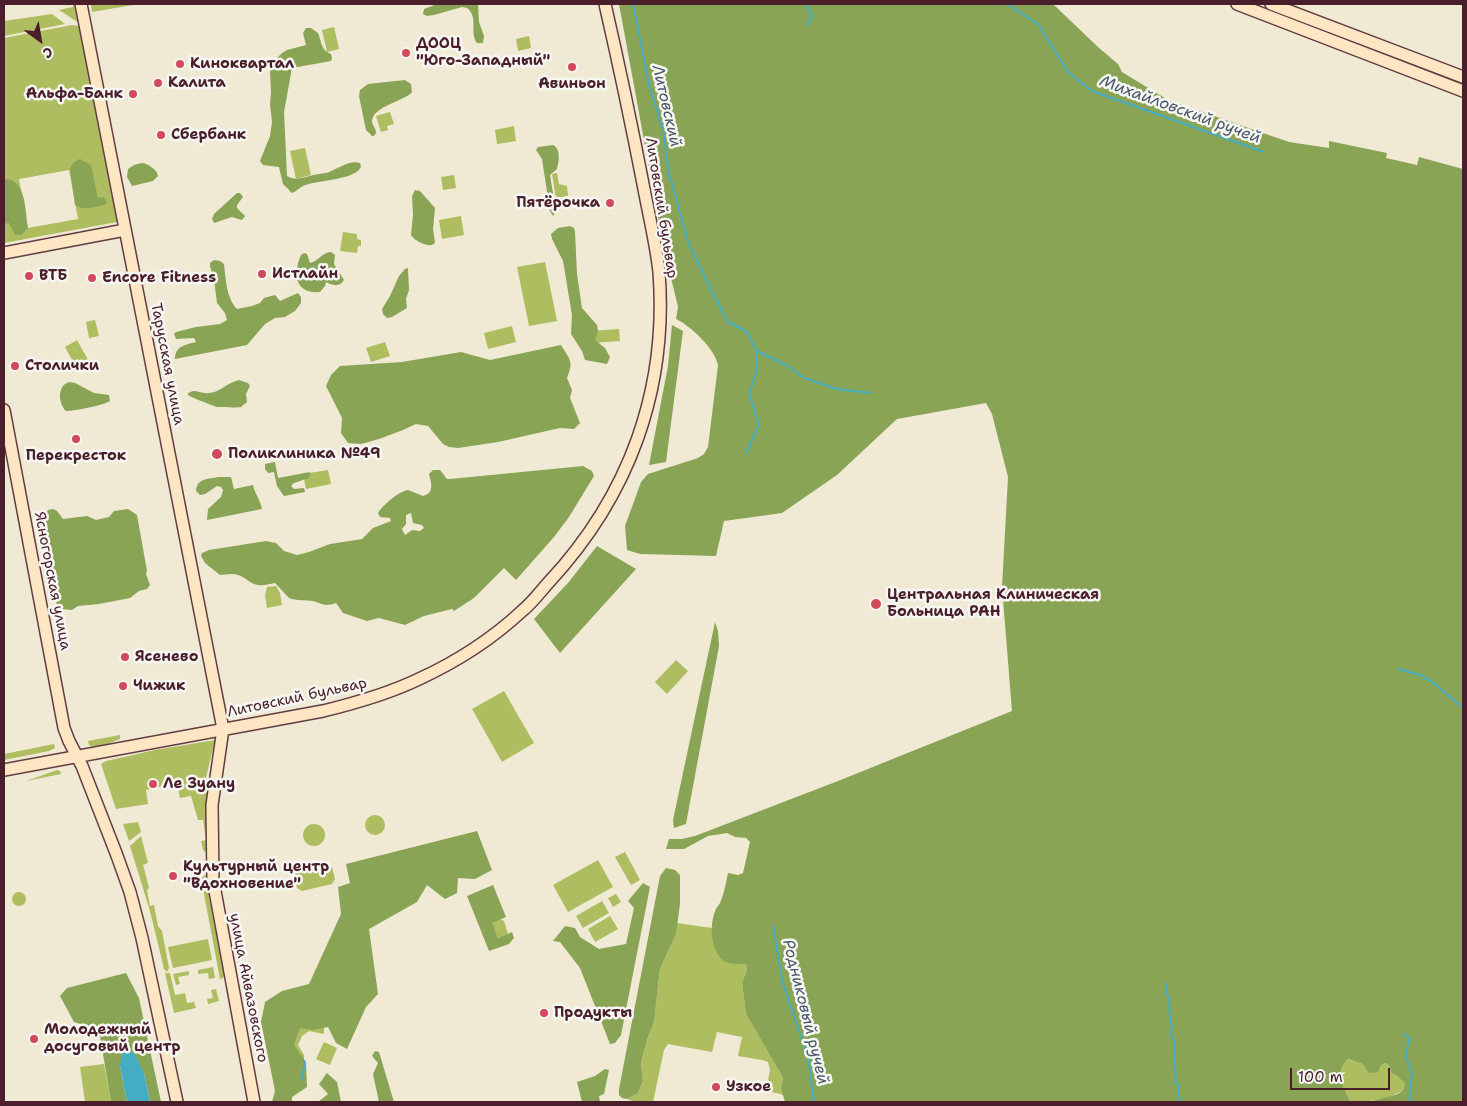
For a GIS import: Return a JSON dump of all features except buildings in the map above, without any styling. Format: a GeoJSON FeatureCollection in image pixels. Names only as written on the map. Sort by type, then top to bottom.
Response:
{"type":"FeatureCollection","features":[{"type":"Feature","properties":{"kind":"main road","name":"Тарусская улица"},"geometry":{"type":"LineString","coordinates":[[81,4],[223,729]]}},
{"type":"Feature","properties":{"kind":"main road","name":"Литовский бульвар"},"geometry":{"type":"LineString","coordinates":[[4,770],[323,711],[373,698],[418,680],[474,648],[522,611],[561,570],[589,534],[606,508],[627,468],[647,414],[654,382],[659,317],[659,271],[633,129],[605,4]]}},
{"type":"Feature","properties":{"kind":"main road"},"geometry":{"type":"LineString","coordinates":[[1237,4],[1463,91]]}},
{"type":"Feature","properties":{"kind":"main road"},"geometry":{"type":"LineString","coordinates":[[1271,4],[1463,77]]}},
{"type":"Feature","properties":{"kind":"main road"},"geometry":{"type":"LineString","coordinates":[[4,253],[125,230]]}},
{"type":"Feature","properties":{"kind":"main road","name":"Ясногорская улица"},"geometry":{"type":"LineString","coordinates":[[4,410],[64,728],[77,756]]}},
{"type":"Feature","properties":{"kind":"main road","name":"улица Айвазовского"},"geometry":{"type":"LineString","coordinates":[[223,729],[212,806],[213,880],[254,1102]]}},
{"type":"Feature","properties":{"kind":"main road"},"geometry":{"type":"LineString","coordinates":[[77,756],[130,892],[178,1102]]}},
{"type":"Feature","properties":{"kind":"green space"},"geometry":{"type":"Polygon","coordinates":[[[73,4],[77,4],[79,23],[59,10],[73,7],[73,4]]]}},
{"type":"Feature","properties":{"kind":"green space"},"geometry":{"type":"Polygon","coordinates":[[[91,4],[139,4],[92,12],[91,4]]]}},
{"type":"Feature","properties":{"kind":"green space"},"geometry":{"type":"Polygon","coordinates":[[[437,4],[478,4],[479,22],[484,36],[483,43],[477,43],[475,39],[471,12],[467,8],[462,7],[427,16],[423,14],[424,9],[437,4]]]}},
{"type":"Feature","properties":{"kind":"green space"},"geometry":{"type":"Polygon","coordinates":[[[619,4],[1053,4],[1118,64],[1122,72],[1168,100],[1289,142],[1329,148],[1329,141],[1387,153],[1386,158],[1417,165],[1419,157],[1463,169],[1463,1102],[1369,1102],[1398,1094],[1403,1090],[1405,1084],[1391,1073],[1389,1065],[1385,1063],[1380,1066],[1378,1072],[1369,1073],[1362,1064],[1348,1059],[1341,1069],[1341,1080],[1351,1102],[785,1102],[781,1088],[783,1078],[746,1014],[742,983],[747,969],[746,964],[732,964],[724,961],[713,944],[712,922],[723,896],[728,873],[738,875],[743,873],[750,842],[746,838],[735,837],[727,833],[708,836],[684,849],[666,849],[669,839],[695,836],[1012,711],[1002,587],[1008,477],[992,414],[986,403],[897,419],[837,475],[782,513],[724,521],[716,556],[640,554],[627,550],[625,526],[641,482],[648,474],[698,458],[704,454],[708,447],[718,365],[712,352],[702,339],[676,319],[678,307],[664,249],[619,4]]]}},
{"type":"Feature","properties":{"kind":"green space"},"geometry":{"type":"Polygon","coordinates":[[[52,14],[65,24],[4,36],[4,21],[52,14]]]}},
{"type":"Feature","properties":{"kind":"green space"},"geometry":{"type":"Polygon","coordinates":[[[72,25],[79,26],[117,222],[4,243],[4,38],[72,25]],[[69,170],[19,179],[28,228],[78,219],[69,170]]]}},
{"type":"Feature","properties":{"kind":"green space"},"geometry":{"type":"Polygon","coordinates":[[[334,27],[339,49],[327,52],[322,30],[334,27]]]}},
{"type":"Feature","properties":{"kind":"green space"},"geometry":{"type":"Polygon","coordinates":[[[306,28],[311,28],[318,33],[323,48],[331,54],[332,58],[331,61],[292,68],[284,112],[287,176],[298,179],[326,173],[352,162],[360,163],[361,167],[352,175],[312,183],[292,193],[283,184],[279,167],[263,165],[260,161],[270,136],[272,122],[270,71],[276,59],[282,53],[306,45],[303,33],[306,28]]]}},
{"type":"Feature","properties":{"kind":"green space"},"geometry":{"type":"Polygon","coordinates":[[[529,36],[531,48],[518,51],[516,39],[529,36]]]}},
{"type":"Feature","properties":{"kind":"green space"},"geometry":{"type":"Polygon","coordinates":[[[405,80],[411,84],[412,92],[378,111],[372,121],[376,133],[372,136],[366,130],[359,96],[360,90],[368,84],[405,80]]]}},
{"type":"Feature","properties":{"kind":"green space"},"geometry":{"type":"Polygon","coordinates":[[[390,112],[394,124],[387,126],[388,130],[381,132],[376,116],[390,112]]]}},
{"type":"Feature","properties":{"kind":"green space"},"geometry":{"type":"Polygon","coordinates":[[[514,126],[516,141],[497,144],[495,130],[514,126]]]}},
{"type":"Feature","properties":{"kind":"green space"},"geometry":{"type":"Polygon","coordinates":[[[553,145],[556,147],[559,156],[557,169],[550,175],[554,199],[564,198],[557,205],[553,216],[550,211],[542,159],[536,150],[538,147],[553,145]]]}},
{"type":"Feature","properties":{"kind":"green space"},"geometry":{"type":"Polygon","coordinates":[[[305,148],[311,175],[296,179],[290,151],[305,148]]]}},
{"type":"Feature","properties":{"kind":"green space"},"geometry":{"type":"Polygon","coordinates":[[[80,159],[91,165],[98,198],[104,197],[107,202],[105,205],[86,208],[75,205],[70,168],[74,162],[80,159]]]}},
{"type":"Feature","properties":{"kind":"green space"},"geometry":{"type":"Polygon","coordinates":[[[142,163],[152,168],[158,176],[153,181],[132,186],[127,177],[128,169],[142,163]]]}},
{"type":"Feature","properties":{"kind":"green space"},"geometry":{"type":"Polygon","coordinates":[[[557,173],[559,184],[567,186],[568,196],[556,198],[552,174],[557,173]]]}},
{"type":"Feature","properties":{"kind":"green space"},"geometry":{"type":"Polygon","coordinates":[[[454,175],[456,188],[443,190],[441,177],[454,175]]]}},
{"type":"Feature","properties":{"kind":"green space"},"geometry":{"type":"Polygon","coordinates":[[[8,179],[19,186],[24,199],[28,228],[21,235],[15,235],[9,223],[4,224],[4,180],[8,179]]]}},
{"type":"Feature","properties":{"kind":"green space"},"geometry":{"type":"Polygon","coordinates":[[[415,190],[420,191],[435,208],[433,229],[435,243],[432,245],[420,243],[411,235],[412,196],[415,190]]]}},
{"type":"Feature","properties":{"kind":"green space"},"geometry":{"type":"Polygon","coordinates":[[[237,193],[240,193],[243,197],[237,205],[237,208],[245,216],[242,220],[232,217],[214,223],[212,219],[214,214],[237,193]]]}},
{"type":"Feature","properties":{"kind":"green space"},"geometry":{"type":"Polygon","coordinates":[[[461,216],[464,235],[442,239],[439,220],[461,216]]]}},
{"type":"Feature","properties":{"kind":"green space"},"geometry":{"type":"Polygon","coordinates":[[[570,226],[574,228],[575,232],[577,274],[582,308],[597,325],[598,331],[595,340],[605,348],[610,357],[607,364],[585,360],[582,351],[571,334],[572,315],[563,261],[551,234],[558,228],[570,226]]]}},
{"type":"Feature","properties":{"kind":"green space"},"geometry":{"type":"Polygon","coordinates":[[[343,232],[357,234],[357,239],[361,240],[361,246],[358,246],[357,253],[340,251],[343,232]]]}},
{"type":"Feature","properties":{"kind":"green space"},"geometry":{"type":"Polygon","coordinates":[[[331,252],[335,255],[334,264],[344,280],[342,283],[333,285],[326,282],[320,292],[305,290],[300,286],[297,275],[298,262],[301,255],[307,254],[310,263],[325,253],[331,252]]]}},
{"type":"Feature","properties":{"kind":"green space"},"geometry":{"type":"Polygon","coordinates":[[[214,260],[224,264],[229,293],[237,309],[252,306],[260,303],[264,298],[275,295],[280,301],[298,293],[301,297],[301,303],[295,311],[285,317],[275,318],[265,324],[247,345],[175,359],[179,349],[196,342],[194,338],[176,339],[174,334],[176,332],[220,324],[227,320],[225,313],[217,303],[210,266],[210,263],[214,260]]]}},
{"type":"Feature","properties":{"kind":"green space"},"geometry":{"type":"Polygon","coordinates":[[[545,262],[557,321],[529,326],[517,267],[545,262]]]}},
{"type":"Feature","properties":{"kind":"green space"},"geometry":{"type":"Polygon","coordinates":[[[408,268],[409,290],[406,299],[407,308],[387,318],[383,314],[382,309],[399,276],[408,268]]]}},
{"type":"Feature","properties":{"kind":"green space"},"geometry":{"type":"Polygon","coordinates":[[[95,320],[99,336],[89,338],[86,322],[95,320]]]}},
{"type":"Feature","properties":{"kind":"green space"},"geometry":{"type":"Polygon","coordinates":[[[672,325],[683,331],[666,462],[649,465],[668,366],[672,325]]]}},
{"type":"Feature","properties":{"kind":"green space"},"geometry":{"type":"Polygon","coordinates":[[[512,326],[516,342],[488,349],[484,333],[512,326]]]}},
{"type":"Feature","properties":{"kind":"green space"},"geometry":{"type":"Polygon","coordinates":[[[619,329],[620,341],[590,343],[589,331],[619,329]]]}},
{"type":"Feature","properties":{"kind":"green space"},"geometry":{"type":"Polygon","coordinates":[[[77,340],[88,360],[76,367],[65,347],[77,340]]]}},
{"type":"Feature","properties":{"kind":"green space"},"geometry":{"type":"Polygon","coordinates":[[[385,342],[390,356],[371,362],[366,348],[385,342]]]}},
{"type":"Feature","properties":{"kind":"green space"},"geometry":{"type":"Polygon","coordinates":[[[561,345],[571,364],[567,378],[572,390],[570,398],[580,423],[574,429],[560,428],[498,442],[458,448],[443,444],[428,426],[416,424],[379,439],[361,444],[348,443],[341,433],[342,418],[326,386],[331,375],[340,366],[402,362],[461,352],[490,360],[561,345]]]}},
{"type":"Feature","properties":{"kind":"green space"},"geometry":{"type":"Polygon","coordinates":[[[239,380],[248,383],[250,386],[246,394],[247,402],[241,407],[217,407],[188,395],[188,393],[193,391],[213,393],[239,380]]]}},
{"type":"Feature","properties":{"kind":"green space"},"geometry":{"type":"Polygon","coordinates":[[[69,382],[75,383],[94,393],[109,395],[110,401],[89,408],[66,411],[61,404],[60,395],[62,387],[69,382]]]}},
{"type":"Feature","properties":{"kind":"green space"},"geometry":{"type":"Polygon","coordinates":[[[275,462],[278,478],[310,472],[309,478],[294,483],[291,486],[294,489],[304,488],[305,492],[284,496],[277,486],[274,472],[268,473],[265,469],[265,464],[275,462]]]}},
{"type":"Feature","properties":{"kind":"green space"},"geometry":{"type":"Polygon","coordinates":[[[583,466],[592,471],[594,476],[569,517],[554,537],[516,580],[504,568],[474,598],[454,611],[452,609],[424,616],[405,625],[379,618],[367,621],[343,613],[336,603],[326,605],[313,601],[289,598],[275,583],[259,585],[236,574],[220,575],[205,563],[201,556],[202,553],[209,550],[266,541],[276,543],[284,551],[297,555],[330,544],[362,539],[373,528],[391,521],[390,518],[380,517],[378,513],[396,496],[408,490],[423,496],[427,495],[431,490],[429,474],[433,470],[440,470],[447,479],[583,466]],[[411,513],[406,515],[406,524],[402,529],[405,535],[412,530],[420,531],[424,528],[422,525],[413,523],[411,513]]]}},
{"type":"Feature","properties":{"kind":"green space"},"geometry":{"type":"Polygon","coordinates":[[[328,470],[331,484],[306,489],[303,474],[328,470]]]}},
{"type":"Feature","properties":{"kind":"green space"},"geometry":{"type":"Polygon","coordinates":[[[219,477],[231,477],[234,489],[253,485],[262,509],[207,520],[208,509],[221,497],[223,490],[217,486],[200,495],[196,491],[197,487],[201,481],[219,477]]]}},
{"type":"Feature","properties":{"kind":"green space"},"geometry":{"type":"Polygon","coordinates":[[[53,509],[63,519],[87,516],[96,520],[109,517],[114,511],[128,509],[137,515],[146,574],[150,585],[147,589],[139,591],[130,598],[78,606],[72,610],[61,609],[51,596],[47,565],[45,516],[48,510],[53,509]]]}},
{"type":"Feature","properties":{"kind":"green space"},"geometry":{"type":"Polygon","coordinates":[[[597,546],[636,569],[560,653],[534,619],[568,583],[597,546]]]}},
{"type":"Feature","properties":{"kind":"green space"},"geometry":{"type":"Polygon","coordinates":[[[276,586],[280,593],[282,605],[267,608],[265,596],[267,587],[276,586]]]}},
{"type":"Feature","properties":{"kind":"green space"},"geometry":{"type":"Polygon","coordinates":[[[715,622],[719,646],[686,824],[674,828],[673,820],[715,622]]]}},
{"type":"Feature","properties":{"kind":"green space"},"geometry":{"type":"Polygon","coordinates":[[[676,660],[688,671],[667,694],[655,682],[676,660]]]}},
{"type":"Feature","properties":{"kind":"green space"},"geometry":{"type":"Polygon","coordinates":[[[504,691],[534,743],[502,762],[472,709],[504,691]]]}},
{"type":"Feature","properties":{"kind":"green space"},"geometry":{"type":"Polygon","coordinates":[[[120,735],[120,739],[102,746],[92,747],[89,745],[88,741],[120,735]]]}},
{"type":"Feature","properties":{"kind":"green space"},"geometry":{"type":"Polygon","coordinates":[[[215,740],[204,786],[208,793],[209,855],[203,850],[201,841],[206,840],[203,820],[198,820],[191,796],[180,798],[177,783],[146,790],[148,804],[116,809],[101,764],[106,761],[155,750],[215,740]]]}},
{"type":"Feature","properties":{"kind":"green space"},"geometry":{"type":"Polygon","coordinates":[[[54,744],[55,748],[49,751],[4,760],[4,754],[54,744]]]}},
{"type":"Feature","properties":{"kind":"green space"},"geometry":{"type":"Polygon","coordinates":[[[57,770],[61,774],[26,781],[57,770]]]}},
{"type":"Feature","properties":{"kind":"green space"},"geometry":{"type":"Polygon","coordinates":[[[375,815],[382,818],[385,825],[382,832],[375,835],[368,832],[365,825],[368,818],[375,815]]]}},
{"type":"Feature","properties":{"kind":"green space"},"geometry":{"type":"Polygon","coordinates":[[[138,822],[141,832],[129,841],[123,824],[138,822]]]}},
{"type":"Feature","properties":{"kind":"green space"},"geometry":{"type":"Polygon","coordinates":[[[314,824],[322,827],[325,835],[322,843],[314,846],[306,843],[303,835],[306,827],[314,824]]]}},
{"type":"Feature","properties":{"kind":"green space"},"geometry":{"type":"Polygon","coordinates":[[[477,831],[492,870],[475,879],[458,878],[457,893],[445,899],[427,885],[417,902],[369,929],[378,994],[366,1007],[347,1049],[336,1043],[328,1027],[313,1030],[300,1028],[294,1045],[306,1062],[307,1087],[292,1097],[292,1102],[272,1102],[275,1091],[261,1022],[265,1002],[282,991],[309,984],[341,914],[338,887],[350,883],[346,864],[477,831]]]}},
{"type":"Feature","properties":{"kind":"green space"},"geometry":{"type":"Polygon","coordinates":[[[141,836],[148,863],[143,865],[149,888],[147,890],[150,906],[154,905],[158,926],[162,931],[169,968],[167,972],[164,969],[150,911],[130,846],[141,836]]]}},
{"type":"Feature","properties":{"kind":"green space"},"geometry":{"type":"Polygon","coordinates":[[[625,852],[640,880],[631,885],[615,857],[625,852]]]}},
{"type":"Feature","properties":{"kind":"green space"},"geometry":{"type":"Polygon","coordinates":[[[598,860],[613,887],[568,912],[553,885],[598,860]]]}},
{"type":"Feature","properties":{"kind":"green space"},"geometry":{"type":"Polygon","coordinates":[[[327,863],[332,867],[335,879],[332,884],[302,891],[297,888],[294,876],[298,870],[327,863]]]}},
{"type":"Feature","properties":{"kind":"green space"},"geometry":{"type":"Polygon","coordinates":[[[666,868],[675,870],[680,875],[680,904],[676,934],[660,969],[654,1022],[641,1063],[643,1081],[638,1093],[627,1099],[619,1095],[619,1089],[660,876],[666,868]]]}},
{"type":"Feature","properties":{"kind":"green space"},"geometry":{"type":"Polygon","coordinates":[[[207,874],[209,896],[224,976],[220,979],[201,878],[207,874]]]}},
{"type":"Feature","properties":{"kind":"green space"},"geometry":{"type":"Polygon","coordinates":[[[643,883],[650,887],[621,1035],[615,1043],[610,1044],[580,968],[560,942],[553,941],[565,926],[575,928],[580,937],[599,949],[626,944],[634,908],[628,901],[643,883]]]}},
{"type":"Feature","properties":{"kind":"green space"},"geometry":{"type":"Polygon","coordinates":[[[493,885],[506,917],[492,923],[498,938],[512,932],[514,938],[509,944],[489,951],[467,896],[493,885]]]}},
{"type":"Feature","properties":{"kind":"green space"},"geometry":{"type":"Polygon","coordinates":[[[19,892],[24,894],[26,899],[24,904],[19,906],[14,904],[12,899],[14,894],[19,892]]]}},
{"type":"Feature","properties":{"kind":"green space"},"geometry":{"type":"Polygon","coordinates":[[[616,894],[621,902],[613,907],[608,898],[616,894]]]}},
{"type":"Feature","properties":{"kind":"green space"},"geometry":{"type":"Polygon","coordinates":[[[602,901],[609,913],[583,928],[576,916],[602,901]]]}},
{"type":"Feature","properties":{"kind":"green space"},"geometry":{"type":"Polygon","coordinates":[[[610,916],[618,929],[595,942],[588,929],[610,916]]]}},
{"type":"Feature","properties":{"kind":"green space"},"geometry":{"type":"Polygon","coordinates":[[[500,919],[504,921],[508,934],[498,938],[491,923],[500,919]]]}},
{"type":"Feature","properties":{"kind":"green space"},"geometry":{"type":"Polygon","coordinates":[[[677,923],[712,928],[713,939],[732,964],[746,964],[747,968],[742,983],[746,1014],[783,1078],[781,1088],[785,1097],[781,1094],[766,1091],[770,1070],[768,1062],[738,1056],[742,1037],[717,1032],[712,1052],[668,1044],[664,1050],[653,1102],[635,1102],[627,1099],[638,1093],[643,1081],[641,1063],[654,1022],[660,969],[676,934],[677,923]]]}},
{"type":"Feature","properties":{"kind":"green space"},"geometry":{"type":"Polygon","coordinates":[[[208,939],[212,960],[173,968],[168,947],[208,939]]]}},
{"type":"Feature","properties":{"kind":"green space"},"geometry":{"type":"Polygon","coordinates":[[[213,967],[215,978],[209,979],[208,973],[198,974],[198,970],[213,967]]]}},
{"type":"Feature","properties":{"kind":"green space"},"geometry":{"type":"Polygon","coordinates":[[[189,971],[189,975],[178,977],[180,984],[176,985],[173,974],[189,971]]]}},
{"type":"Feature","properties":{"kind":"green space"},"geometry":{"type":"Polygon","coordinates":[[[126,973],[139,998],[161,1102],[150,1102],[144,1073],[120,1066],[127,1102],[111,1102],[99,1030],[74,1022],[60,996],[67,988],[126,973]]]}},
{"type":"Feature","properties":{"kind":"green space"},"geometry":{"type":"Polygon","coordinates":[[[165,973],[170,973],[175,995],[185,993],[187,1003],[194,1002],[196,1008],[174,1013],[165,973]]]}},
{"type":"Feature","properties":{"kind":"green space"},"geometry":{"type":"Polygon","coordinates":[[[216,989],[219,1001],[208,1004],[207,999],[213,998],[211,990],[216,989]]]}},
{"type":"Feature","properties":{"kind":"green space"},"geometry":{"type":"Polygon","coordinates":[[[324,1021],[324,1034],[309,1031],[302,1036],[298,1045],[304,1055],[304,1061],[292,1050],[291,1030],[324,1021]]]}},
{"type":"Feature","properties":{"kind":"green space"},"geometry":{"type":"Polygon","coordinates":[[[324,1042],[337,1048],[330,1065],[316,1059],[324,1042]]]}},
{"type":"Feature","properties":{"kind":"green space"},"geometry":{"type":"Polygon","coordinates":[[[375,1051],[379,1052],[394,1102],[379,1102],[373,1074],[378,1063],[372,1056],[375,1051]]]}},
{"type":"Feature","properties":{"kind":"green space"},"geometry":{"type":"Polygon","coordinates":[[[1347,1059],[1362,1064],[1365,1068],[1380,1066],[1385,1063],[1389,1065],[1391,1073],[1405,1084],[1403,1090],[1378,1100],[1351,1102],[1340,1075],[1343,1064],[1347,1059]]]}},
{"type":"Feature","properties":{"kind":"green space"},"geometry":{"type":"Polygon","coordinates":[[[104,1064],[111,1102],[85,1102],[80,1067],[104,1064]]]}},
{"type":"Feature","properties":{"kind":"green space"},"geometry":{"type":"Polygon","coordinates":[[[605,1069],[609,1070],[604,1094],[599,1096],[600,1102],[582,1102],[577,1082],[595,1076],[605,1069]]]}},
{"type":"Feature","properties":{"kind":"green space"},"geometry":{"type":"Polygon","coordinates":[[[327,1073],[337,1082],[341,1102],[318,1102],[328,1094],[319,1084],[327,1073]]]}},
{"type":"Feature","properties":{"kind":"water"},"geometry":{"type":"Polygon","coordinates":[[[123,1050],[134,1053],[144,1073],[150,1102],[127,1102],[120,1066],[123,1050]]]}},
{"type":"Feature","properties":{"kind":"waterway","name":"Литовский"},"geometry":{"type":"LineString","coordinates":[[633,4],[650,89],[663,129],[668,169],[688,242],[728,322],[746,331],[757,351],[756,373],[749,394],[759,425],[746,453]]}},
{"type":"Feature","properties":{"kind":"waterway"},"geometry":{"type":"LineString","coordinates":[[808,4],[812,16],[808,25]]}},
{"type":"Feature","properties":{"kind":"waterway","name":"Михайловский ручей"},"geometry":{"type":"LineString","coordinates":[[1007,4],[1038,24],[1068,72],[1092,91],[1264,152]]}},
{"type":"Feature","properties":{"kind":"waterway"},"geometry":{"type":"LineString","coordinates":[[757,351],[788,366],[804,378],[837,389],[871,393]]}},
{"type":"Feature","properties":{"kind":"waterway"},"geometry":{"type":"LineString","coordinates":[[1398,669],[1420,675],[1431,681],[1463,708]]}},
{"type":"Feature","properties":{"kind":"waterway","name":"Родниковый ручей"},"geometry":{"type":"LineString","coordinates":[[773,926],[783,984],[808,1057],[814,1102]]}},
{"type":"Feature","properties":{"kind":"waterway"},"geometry":{"type":"LineString","coordinates":[[1167,983],[1166,993],[1170,1000],[1168,1006],[1172,1027],[1170,1034],[1175,1042],[1175,1083],[1179,1086],[1178,1096],[1182,1102]]}},
{"type":"Feature","properties":{"kind":"waterway"},"geometry":{"type":"LineString","coordinates":[[1403,1034],[1409,1038],[1406,1057],[1412,1073],[1409,1102]]}},
{"type":"Feature","properties":{"kind":"waterway"},"geometry":{"type":"LineString","coordinates":[[301,1080],[304,1061]]}},
{"type":"Feature","properties":{"kind":"place","name":"ДООЦ \"Юго-Западный\""},"geometry":{"type":"Point","coordinates":[406,53]}},
{"type":"Feature","properties":{"kind":"place","name":"Киноквартал"},"geometry":{"type":"Point","coordinates":[180,64]}},
{"type":"Feature","properties":{"kind":"place","name":"Авиньон"},"geometry":{"type":"Point","coordinates":[572,67]}},
{"type":"Feature","properties":{"kind":"place","name":"Калита"},"geometry":{"type":"Point","coordinates":[158,83]}},
{"type":"Feature","properties":{"kind":"place","name":"Альфа-Банк"},"geometry":{"type":"Point","coordinates":[133,94]}},
{"type":"Feature","properties":{"kind":"place","name":"Сбербанк"},"geometry":{"type":"Point","coordinates":[161,135]}},
{"type":"Feature","properties":{"kind":"place","name":"Пятёрочка"},"geometry":{"type":"Point","coordinates":[610,203]}},
{"type":"Feature","properties":{"kind":"place","name":"Истлайн"},"geometry":{"type":"Point","coordinates":[262,274]}},
{"type":"Feature","properties":{"kind":"place","name":"ВТБ"},"geometry":{"type":"Point","coordinates":[29,276]}},
{"type":"Feature","properties":{"kind":"place","name":"Encore Fitness"},"geometry":{"type":"Point","coordinates":[92,278]}},
{"type":"Feature","properties":{"kind":"place","name":"Столички"},"geometry":{"type":"Point","coordinates":[15,366]}},
{"type":"Feature","properties":{"kind":"place","name":"Перекресток"},"geometry":{"type":"Point","coordinates":[76,439]}},
{"type":"Feature","properties":{"kind":"place","name":"Поликлиника №49"},"geometry":{"type":"Point","coordinates":[217,454]}},
{"type":"Feature","properties":{"kind":"place","name":"Центральная Клиническая Больница РАН"},"geometry":{"type":"Point","coordinates":[876,604]}},
{"type":"Feature","properties":{"kind":"place","name":"Ясенево"},"geometry":{"type":"Point","coordinates":[125,657]}},
{"type":"Feature","properties":{"kind":"place","name":"Чижик"},"geometry":{"type":"Point","coordinates":[123,686]}},
{"type":"Feature","properties":{"kind":"place","name":"Ле Зуану"},"geometry":{"type":"Point","coordinates":[153,784]}},
{"type":"Feature","properties":{"kind":"place","name":"Культурный центр \"Вдохновение\""},"geometry":{"type":"Point","coordinates":[173,876]}},
{"type":"Feature","properties":{"kind":"place","name":"Продукты"},"geometry":{"type":"Point","coordinates":[544,1013]}},
{"type":"Feature","properties":{"kind":"place","name":"Молодежный досуговый центр"},"geometry":{"type":"Point","coordinates":[34,1039]}},
{"type":"Feature","properties":{"kind":"place","name":"Узкое"},"geometry":{"type":"Point","coordinates":[716,1087]}}]}
